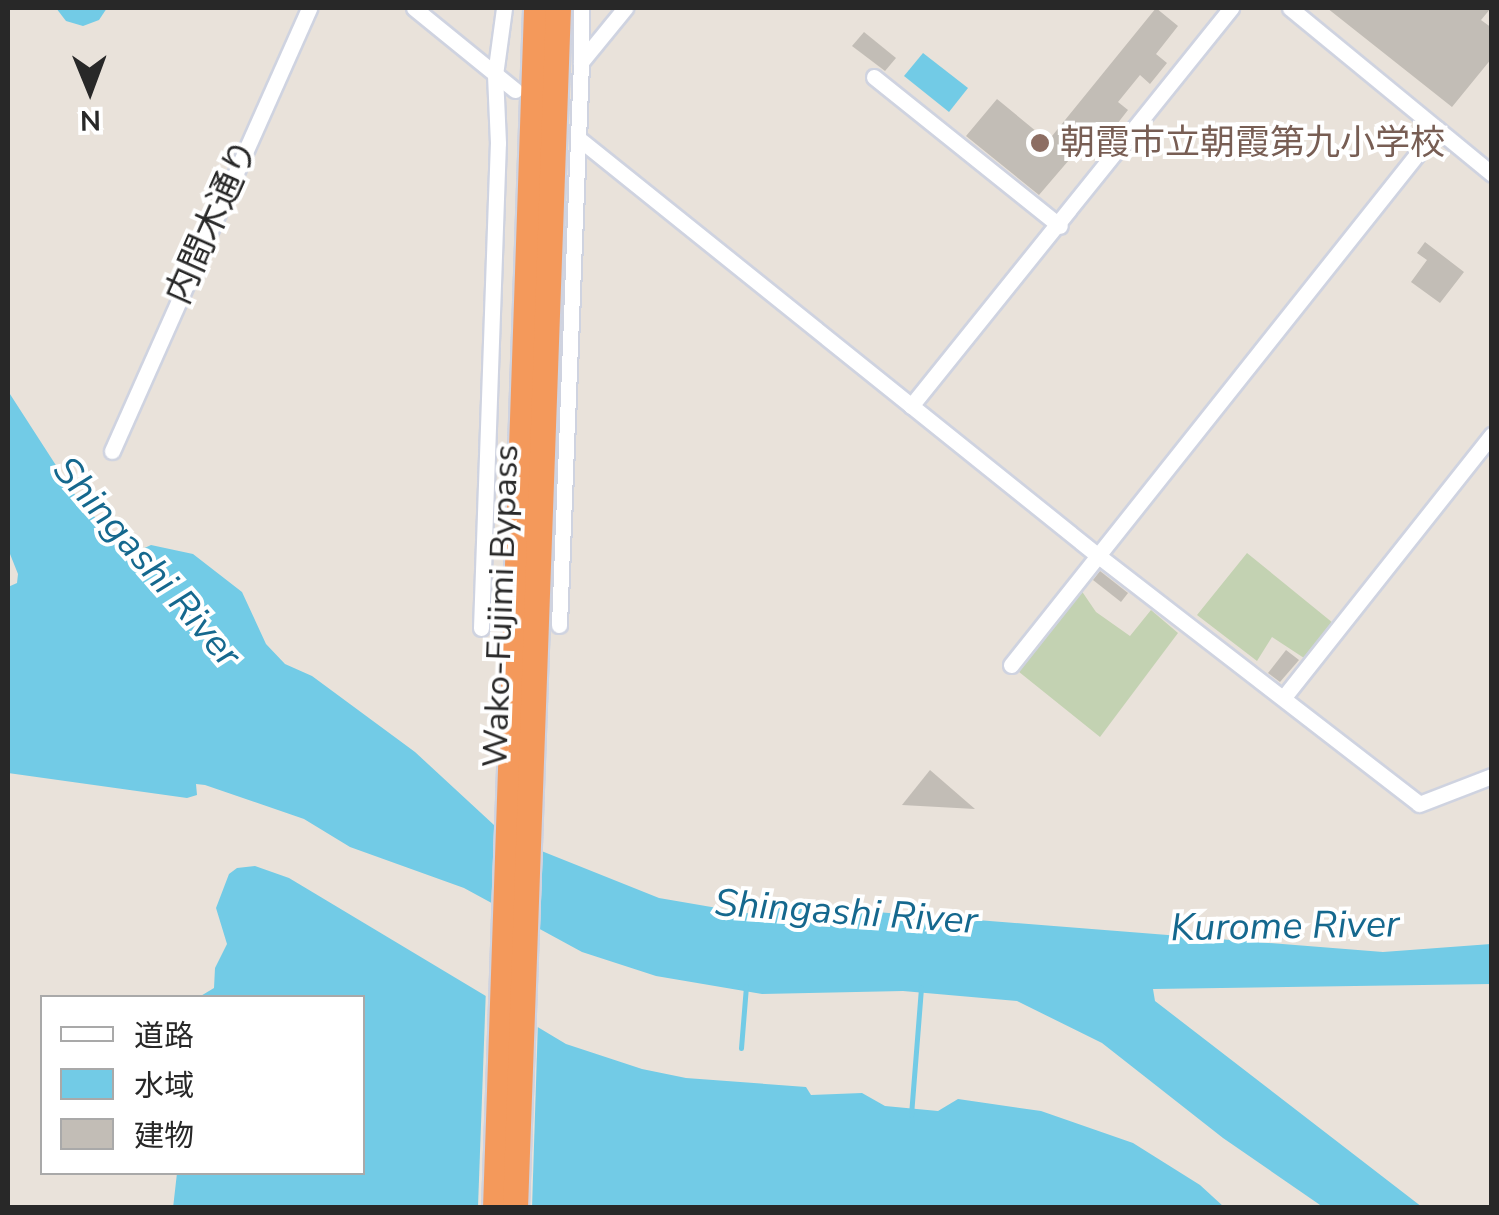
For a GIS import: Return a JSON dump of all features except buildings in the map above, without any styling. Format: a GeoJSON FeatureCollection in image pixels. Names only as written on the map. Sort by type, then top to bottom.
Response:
{"type":"FeatureCollection","features":[{"type":"Feature","properties":{"kind":"highway","name":"Wako-Fujimi Bypass"},"geometry":{"type":"LineString","coordinates":[[514,1208],[536,8]]}},
{"type":"Feature","properties":{"kind":"highway","name":"Wako-Fujimi Bypass"},"geometry":{"type":"LineString","coordinates":[[496,1208],[558,8]]}},
{"type":"Feature","properties":{"kind":"street","name":"内間木通り"},"geometry":{"type":"LineString","coordinates":[[115,444],[309,8]]}},
{"type":"Feature","properties":{"kind":"street"},"geometry":{"type":"LineString","coordinates":[[414,8],[516,90]]}},
{"type":"Feature","properties":{"kind":"street"},"geometry":{"type":"LineString","coordinates":[[482,628],[498,143],[495,75],[504,8]]}},
{"type":"Feature","properties":{"kind":"street"},"geometry":{"type":"LineString","coordinates":[[558,626],[582,8]]}},
{"type":"Feature","properties":{"kind":"street"},"geometry":{"type":"LineString","coordinates":[[581,62],[625,8]]}},
{"type":"Feature","properties":{"kind":"street"},"geometry":{"type":"LineString","coordinates":[[911,406],[1060,226],[1231,8]]}},
{"type":"Feature","properties":{"kind":"street"},"geometry":{"type":"LineString","coordinates":[[1290,8],[1492,174]]}},
{"type":"Feature","properties":{"kind":"street"},"geometry":{"type":"LineString","coordinates":[[874,77],[1060,226]]}},
{"type":"Feature","properties":{"kind":"street"},"geometry":{"type":"LineString","coordinates":[[1011,666],[1436,129]]}},
{"type":"Feature","properties":{"kind":"street"},"geometry":{"type":"LineString","coordinates":[[578,138],[1096,554],[1420,804],[1492,776]]}},
{"type":"Feature","properties":{"kind":"street"},"geometry":{"type":"LineString","coordinates":[[1284,698],[1492,435]]}},
{"type":"Feature","properties":{"kind":"green space"},"geometry":{"type":"Polygon","coordinates":[[[1247,553],[1333,623],[1304,658],[1272,637],[1257,661],[1197,615],[1247,553]]]}},
{"type":"Feature","properties":{"kind":"green space"},"geometry":{"type":"Polygon","coordinates":[[[1081,590],[1096,612],[1130,636],[1151,610],[1178,633],[1100,737],[1014,668],[1081,590]]]}},
{"type":"Feature","properties":{"kind":"water"},"geometry":{"type":"Polygon","coordinates":[[[56,8],[107,8],[99,20],[83,26],[66,21],[56,8]]]}},
{"type":"Feature","properties":{"kind":"water"},"geometry":{"type":"Polygon","coordinates":[[[923,53],[968,88],[949,112],[904,76],[923,53]]]}},
{"type":"Feature","properties":{"kind":"water","name":"Shingashi River"},"geometry":{"type":"Polygon","coordinates":[[[8,391],[79,501],[127,550],[136,552],[151,545],[193,554],[242,592],[266,644],[285,664],[312,676],[415,752],[494,825],[539,850],[659,898],[758,915],[788,905],[1383,952],[1491,944],[1491,984],[1153,989],[1155,1001],[1422,1207],[1323,1207],[1223,1138],[1102,1043],[1017,1001],[903,991],[762,994],[656,976],[582,952],[464,888],[350,847],[304,819],[205,785],[196,784],[197,795],[187,798],[8,773],[8,587],[17,583],[18,574],[8,549],[8,391]]]}},
{"type":"Feature","properties":{"kind":"water"},"geometry":{"type":"Polygon","coordinates":[[[255,866],[289,878],[566,1044],[642,1069],[686,1078],[806,1087],[811,1095],[862,1093],[885,1106],[938,1111],[958,1099],[1041,1111],[1133,1143],[1200,1185],[1224,1207],[173,1208],[177,1175],[365,1175],[365,995],[202,995],[214,988],[215,968],[227,944],[216,908],[229,874],[237,868],[255,866]]]}},
{"type":"Feature","properties":{"kind":"pier"},"geometry":{"type":"Polygon","coordinates":[[[486,988],[538,1021],[532,1208],[478,1207],[486,988]]]}},
{"type":"Feature","properties":{"kind":"waterway"},"geometry":{"type":"LineString","coordinates":[[741,1048],[746,986]]}},
{"type":"Feature","properties":{"kind":"waterway"},"geometry":{"type":"LineString","coordinates":[[911,1115],[921,987]]}},
{"type":"Feature","properties":{"kind":"place","name":"朝霞市立朝霞第九小学校"},"geometry":{"type":"Point","coordinates":[1040,143]}},
{"type":"Feature","properties":{"kind":"water label","name":"Kurome River"},"geometry":{"type":"Point","coordinates":[1285,926]}}]}
